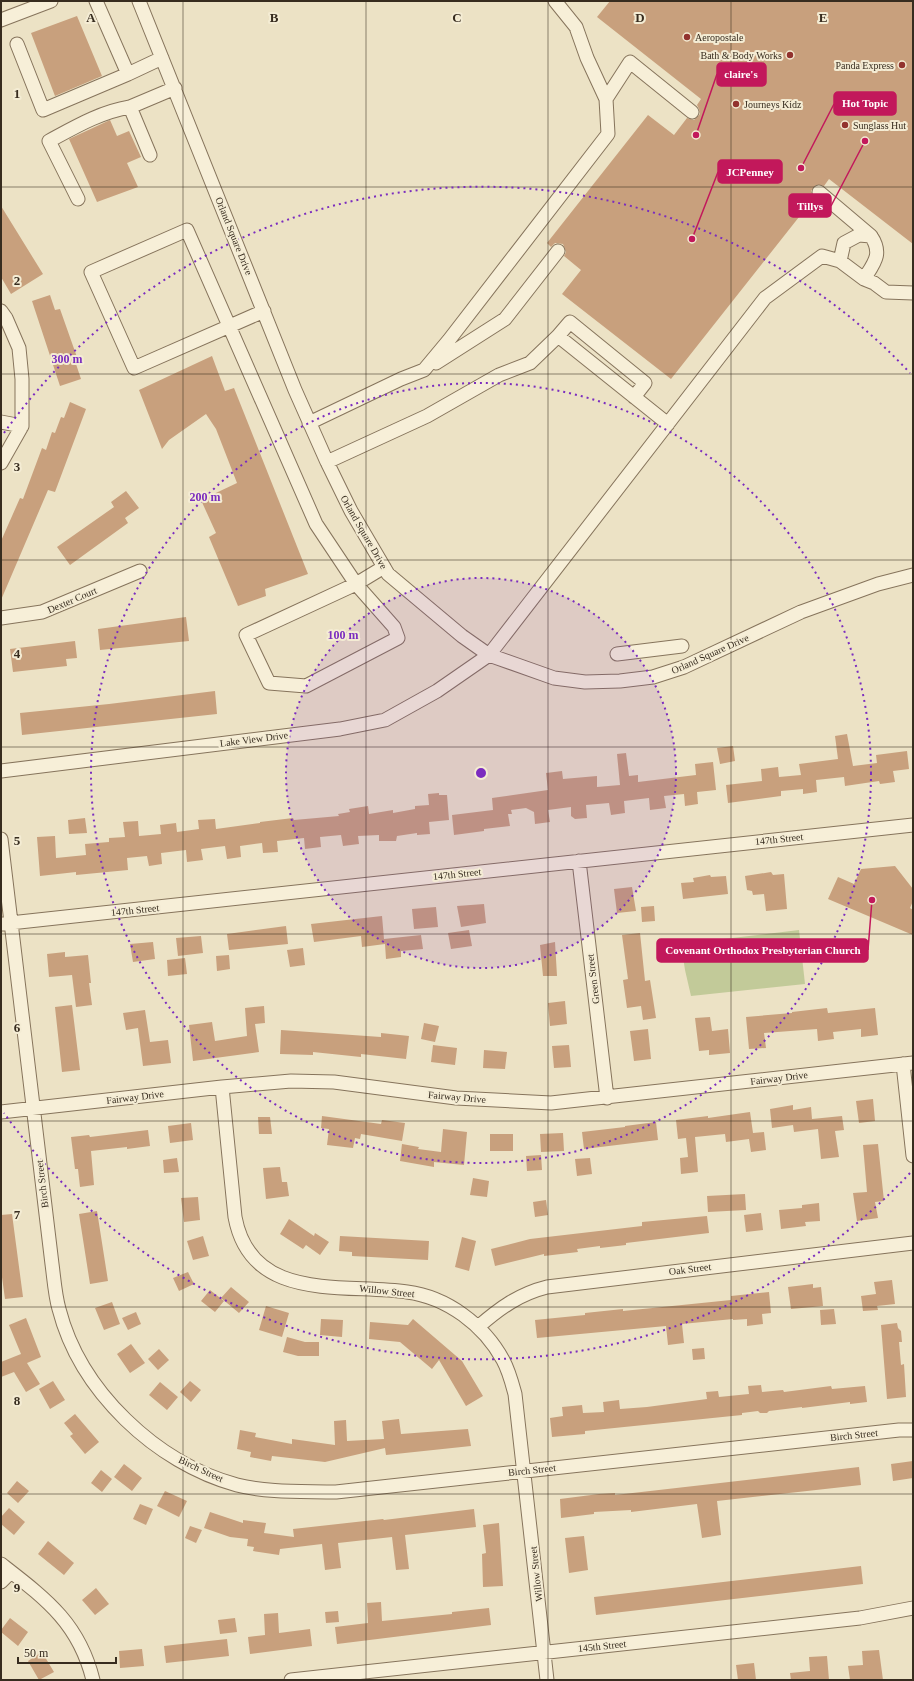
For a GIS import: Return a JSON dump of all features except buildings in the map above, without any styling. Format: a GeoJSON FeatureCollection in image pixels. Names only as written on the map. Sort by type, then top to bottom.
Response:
{"type":"FeatureCollection","features":[{"type":"Feature","properties":{"kind":"street"},"geometry":{"type":"LineString","coordinates":[[1,20],[51,1]]}},
{"type":"Feature","properties":{"kind":"street"},"geometry":{"type":"LineString","coordinates":[[96,1],[128,74]]}},
{"type":"Feature","properties":{"kind":"street","name":"Orland Square Drive"},"geometry":{"type":"LineString","coordinates":[[139,1],[309,423],[351,511],[388,574],[462,636],[489,655],[554,678],[585,682],[620,681],[653,677],[684,667],[801,612],[878,584],[913,575]]}},
{"type":"Feature","properties":{"kind":"street"},"geometry":{"type":"LineString","coordinates":[[424,370],[449,340],[608,134],[606,99],[587,58],[576,27],[555,1]]}},
{"type":"Feature","properties":{"kind":"street"},"geometry":{"type":"LineString","coordinates":[[17,44],[43,110],[162,58]]}},
{"type":"Feature","properties":{"kind":"street"},"geometry":{"type":"LineString","coordinates":[[606,99],[630,62],[692,112]]}},
{"type":"Feature","properties":{"kind":"street"},"geometry":{"type":"LineString","coordinates":[[78,199],[49,141],[87,120],[114,110],[130,107],[175,88]]}},
{"type":"Feature","properties":{"kind":"street"},"geometry":{"type":"LineString","coordinates":[[130,107],[150,155]]}},
{"type":"Feature","properties":{"kind":"street"},"geometry":{"type":"LineString","coordinates":[[819,192],[871,236],[877,246],[876,259],[864,279]]}},
{"type":"Feature","properties":{"kind":"street"},"geometry":{"type":"LineString","coordinates":[[264,310],[230,326],[134,368],[91,272],[187,230],[230,326],[316,524],[356,584],[394,627],[398,638],[306,686],[269,683],[246,635],[356,584],[384,567]]}},
{"type":"Feature","properties":{"kind":"street"},"geometry":{"type":"LineString","coordinates":[[871,236],[859,235],[844,243],[840,262],[886,292],[913,293]]}},
{"type":"Feature","properties":{"kind":"street"},"geometry":{"type":"LineString","coordinates":[[309,423],[401,379],[424,370],[505,319],[558,252]]}},
{"type":"Feature","properties":{"kind":"street","name":"Lake View Drive"},"geometry":{"type":"LineString","coordinates":[[1,771],[340,728],[385,720],[437,691],[489,655],[765,298],[822,256],[840,262]]}},
{"type":"Feature","properties":{"kind":"street"},"geometry":{"type":"LineString","coordinates":[[1,311],[6,318],[19,348],[22,379],[22,426],[1,463]]}},
{"type":"Feature","properties":{"kind":"street"},"geometry":{"type":"LineString","coordinates":[[327,462],[427,416],[499,375],[530,363],[570,322],[645,382],[634,397]]}},
{"type":"Feature","properties":{"kind":"street"},"geometry":{"type":"LineString","coordinates":[[558,336],[668,424]]}},
{"type":"Feature","properties":{"kind":"street"},"geometry":{"type":"LineString","coordinates":[[603,372],[615,358]]}},
{"type":"Feature","properties":{"kind":"street"},"geometry":{"type":"LineString","coordinates":[[1,422],[22,426]]}},
{"type":"Feature","properties":{"kind":"street","name":"Dexter Court"},"geometry":{"type":"LineString","coordinates":[[1,618],[42,612],[140,571]]}},
{"type":"Feature","properties":{"kind":"street"},"geometry":{"type":"LineString","coordinates":[[617,654],[682,646]]}},
{"type":"Feature","properties":{"kind":"street","name":"147th Street"},"geometry":{"type":"LineString","coordinates":[[6,924],[913,825]]}},
{"type":"Feature","properties":{"kind":"street","name":"Birch Street"},"geometry":{"type":"LineString","coordinates":[[1,839],[6,924],[33,1108],[55,1290],[59,1311],[68,1335],[90,1377],[119,1414],[142,1435],[171,1455],[213,1477],[238,1485],[271,1490],[336,1492],[891,1430],[913,1430]]}},
{"type":"Feature","properties":{"kind":"street","name":"Green Street"},"geometry":{"type":"LineString","coordinates":[[579,861],[607,1098]]}},
{"type":"Feature","properties":{"kind":"street"},"geometry":{"type":"LineString","coordinates":[[908,1063],[913,1156]]}},
{"type":"Feature","properties":{"kind":"street","name":"Fairway Drive"},"geometry":{"type":"LineString","coordinates":[[1,1112],[222,1086],[291,1081],[334,1082],[456,1098],[551,1103],[607,1098],[908,1063]]}},
{"type":"Feature","properties":{"kind":"street","name":"Willow Street"},"geometry":{"type":"LineString","coordinates":[[222,1086],[238,1230],[252,1257],[266,1270],[293,1282],[408,1292],[427,1296],[460,1313],[478,1328],[488,1338],[503,1360],[510,1375],[515,1394],[525,1471],[547,1680]]}},
{"type":"Feature","properties":{"kind":"street","name":"Oak Street"},"geometry":{"type":"LineString","coordinates":[[478,1328],[514,1300],[530,1291],[547,1287],[913,1243]]}},
{"type":"Feature","properties":{"kind":"street"},"geometry":{"type":"LineString","coordinates":[[1,1582],[6,1568],[58,1612],[72,1629],[83,1650],[93,1680]]}},
{"type":"Feature","properties":{"kind":"street","name":"145th Street"},"geometry":{"type":"LineString","coordinates":[[291,1680],[860,1618],[913,1608]]}},
{"type":"Feature","properties":{"kind":"green space"},"geometry":{"type":"Polygon","coordinates":[[[799,930],[805,984],[691,996],[681,944],[799,930]]]}},
{"type":"Feature","properties":{"kind":"place","name":"Aeropostale"},"geometry":{"type":"Point","coordinates":[687,37]}},
{"type":"Feature","properties":{"kind":"place","name":"Bath & Body Works"},"geometry":{"type":"Point","coordinates":[790,55]}},
{"type":"Feature","properties":{"kind":"place","name":"Panda Express"},"geometry":{"type":"Point","coordinates":[902,65]}},
{"type":"Feature","properties":{"kind":"place","name":"Journeys Kidz"},"geometry":{"type":"Point","coordinates":[736,104]}},
{"type":"Feature","properties":{"kind":"place","name":"Sunglass Hut"},"geometry":{"type":"Point","coordinates":[845,125]}},
{"type":"Feature","properties":{"kind":"place","name":"claire's"},"geometry":{"type":"Point","coordinates":[696,135]}},
{"type":"Feature","properties":{"kind":"place","name":"Tillys"},"geometry":{"type":"Point","coordinates":[865,141]}},
{"type":"Feature","properties":{"kind":"place","name":"Hot Topic"},"geometry":{"type":"Point","coordinates":[801,168]}},
{"type":"Feature","properties":{"kind":"place","name":"JCPenney"},"geometry":{"type":"Point","coordinates":[692,239]}},
{"type":"Feature","properties":{"kind":"place","name":"Covenant Orthodox Presbyterian Church"},"geometry":{"type":"Point","coordinates":[872,900]}}]}
